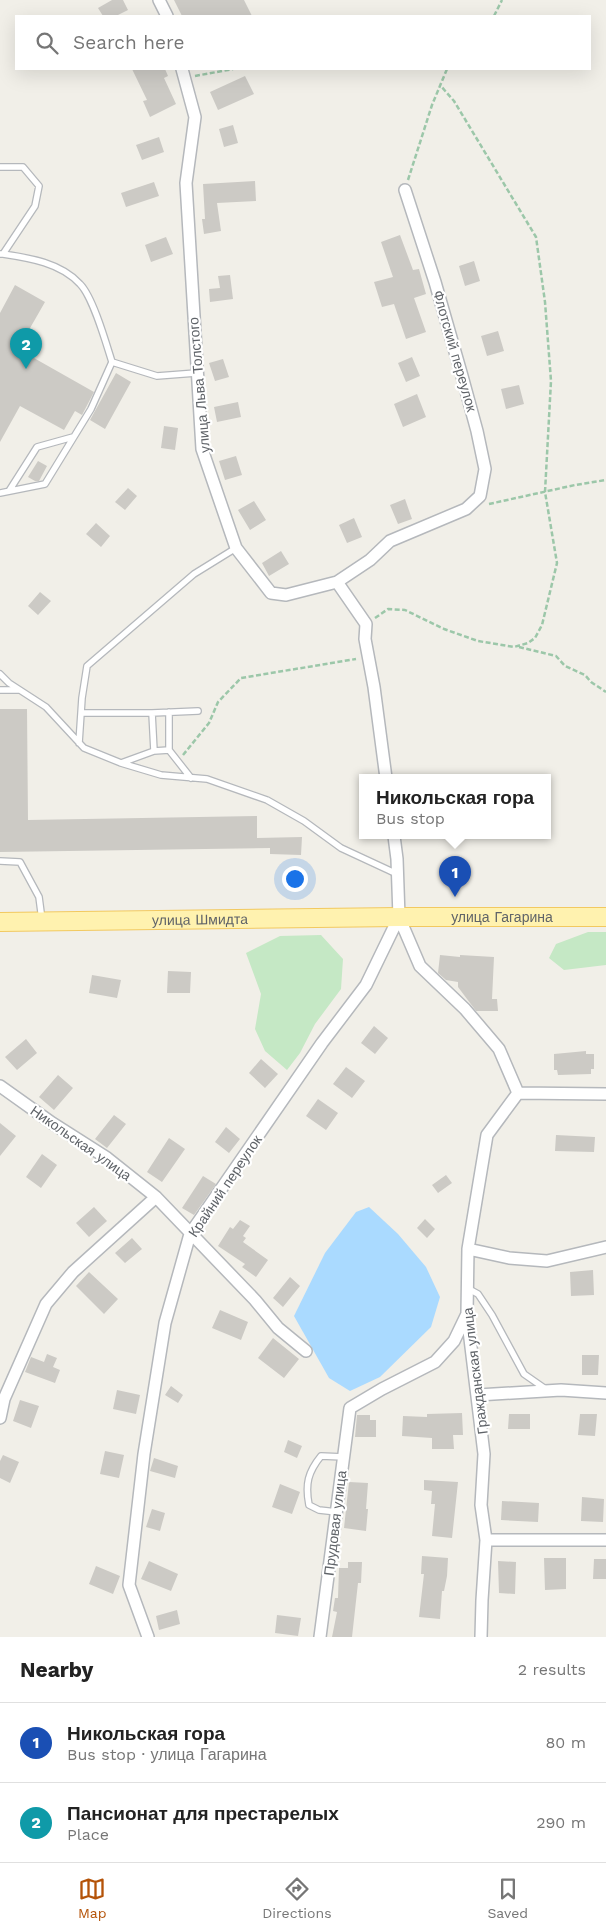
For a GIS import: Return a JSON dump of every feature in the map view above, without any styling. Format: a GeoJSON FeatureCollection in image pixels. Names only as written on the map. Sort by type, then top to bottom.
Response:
{"type":"FeatureCollection","features":[{"type":"Feature","properties":{"kind":"main road","name":"улица Шмидта"},"geometry":{"type":"LineString","coordinates":[[0,922],[399,917]]}},
{"type":"Feature","properties":{"kind":"main road","name":"улица Гагарина"},"geometry":{"type":"LineString","coordinates":[[399,917],[606,917]]}},
{"type":"Feature","properties":{"kind":"street"},"geometry":{"type":"LineString","coordinates":[[159,0],[166,15]]}},
{"type":"Feature","properties":{"kind":"street","name":"улица Льва Толстого"},"geometry":{"type":"LineString","coordinates":[[183,74],[195,117],[186,183],[202,449],[236,548],[271,593],[286,595],[337,582],[370,560],[390,541],[466,509]]}},
{"type":"Feature","properties":{"kind":"street","name":"Флотский переулок"},"geometry":{"type":"LineString","coordinates":[[405,190],[435,282],[462,376],[485,469],[480,496],[466,509]]}},
{"type":"Feature","properties":{"kind":"street"},"geometry":{"type":"LineString","coordinates":[[337,582],[366,624],[368,652],[385,774]]}},
{"type":"Feature","properties":{"kind":"street"},"geometry":{"type":"LineString","coordinates":[[394,839],[399,917],[420,966],[465,1010],[499,1049],[518,1094],[606,1094]]}},
{"type":"Feature","properties":{"kind":"street","name":"Крайний переулок"},"geometry":{"type":"LineString","coordinates":[[148,1637],[129,1585],[144,1454],[165,1323],[190,1234],[322,1043],[366,985],[399,917]]}},
{"type":"Feature","properties":{"kind":"street","name":"Никольская улица"},"geometry":{"type":"LineString","coordinates":[[0,1086],[52,1123],[107,1158],[156,1197],[255,1300],[278,1328],[306,1351]]}},
{"type":"Feature","properties":{"kind":"street","name":"Гражданская улица"},"geometry":{"type":"LineString","coordinates":[[481,1637],[486,1540],[481,1505],[484,1454],[467,1314],[468,1249],[487,1135],[518,1094]]}},
{"type":"Feature","properties":{"kind":"street"},"geometry":{"type":"LineString","coordinates":[[0,1418],[4,1399],[46,1304],[73,1272],[156,1197]]}},
{"type":"Feature","properties":{"kind":"street"},"geometry":{"type":"LineString","coordinates":[[468,1249],[509,1258],[547,1261],[606,1247]]}},
{"type":"Feature","properties":{"kind":"street","name":"Прудовая улица"},"geometry":{"type":"LineString","coordinates":[[320,1637],[350,1408],[435,1362],[454,1341],[467,1314]]}},
{"type":"Feature","properties":{"kind":"street"},"geometry":{"type":"LineString","coordinates":[[478,1395],[549,1391],[606,1392]]}},
{"type":"Feature","properties":{"kind":"street"},"geometry":{"type":"LineString","coordinates":[[486,1540],[606,1540]]}},
{"type":"Feature","properties":{"kind":"lane"},"geometry":{"type":"LineString","coordinates":[[0,167],[23,167],[39,186],[35,206],[1,254],[23,257],[60,268],[81,284],[94,310],[112,362],[91,409],[44,484],[0,493]]}},
{"type":"Feature","properties":{"kind":"lane"},"geometry":{"type":"LineString","coordinates":[[112,362],[156,376],[196,373]]}},
{"type":"Feature","properties":{"kind":"lane"},"geometry":{"type":"LineString","coordinates":[[8,491],[37,447],[74,437]]}},
{"type":"Feature","properties":{"kind":"lane"},"geometry":{"type":"LineString","coordinates":[[79,744],[87,666],[194,574],[236,548]]}},
{"type":"Feature","properties":{"kind":"lane"},"geometry":{"type":"LineString","coordinates":[[0,674],[19,690],[46,707],[84,748],[121,763],[162,775],[207,779],[267,800],[304,821],[341,848],[397,874]]}},
{"type":"Feature","properties":{"kind":"lane"},"geometry":{"type":"LineString","coordinates":[[0,690],[19,690]]}},
{"type":"Feature","properties":{"kind":"lane"},"geometry":{"type":"LineString","coordinates":[[81,712],[152,713],[198,711]]}},
{"type":"Feature","properties":{"kind":"lane"},"geometry":{"type":"LineString","coordinates":[[169,712],[170,750],[191,778]]}},
{"type":"Feature","properties":{"kind":"lane"},"geometry":{"type":"LineString","coordinates":[[152,713],[154,751]]}},
{"type":"Feature","properties":{"kind":"lane"},"geometry":{"type":"LineString","coordinates":[[121,763],[154,751],[170,750]]}},
{"type":"Feature","properties":{"kind":"lane"},"geometry":{"type":"LineString","coordinates":[[0,861],[20,862],[39,897],[42,922]]}},
{"type":"Feature","properties":{"kind":"lane"},"geometry":{"type":"LineString","coordinates":[[467,1288],[478,1294],[492,1315],[524,1374],[549,1391]]}},
{"type":"Feature","properties":{"kind":"lane"},"geometry":{"type":"LineString","coordinates":[[336,1512],[319,1510],[309,1505],[306,1490],[311,1468],[321,1456],[344,1457]]}},
{"type":"Feature","properties":{"kind":"path"},"geometry":{"type":"LineString","coordinates":[[494,15],[502,0]]}},
{"type":"Feature","properties":{"kind":"path"},"geometry":{"type":"LineString","coordinates":[[183,74],[223,70]]}},
{"type":"Feature","properties":{"kind":"path"},"geometry":{"type":"LineString","coordinates":[[405,190],[447,70]]}},
{"type":"Feature","properties":{"kind":"path"},"geometry":{"type":"LineString","coordinates":[[366,624],[388,609],[405,610],[444,629],[478,641],[514,647],[535,638],[542,625],[557,563],[545,492],[551,381],[545,302],[536,238],[454,101],[440,85]]}},
{"type":"Feature","properties":{"kind":"path"},"geometry":{"type":"LineString","coordinates":[[466,509],[606,480]]}},
{"type":"Feature","properties":{"kind":"path"},"geometry":{"type":"LineString","coordinates":[[517,646],[556,656],[566,666],[585,675],[591,682],[606,692]]}},
{"type":"Feature","properties":{"kind":"path"},"geometry":{"type":"LineString","coordinates":[[177,760],[188,750],[208,723],[218,702],[241,678],[337,663],[357,658],[368,652]]}},
{"type":"Feature","properties":{"kind":"green space"},"geometry":{"type":"Polygon","coordinates":[[[588,932],[606,932],[606,965],[564,970],[549,958],[556,944],[588,932]]]}},
{"type":"Feature","properties":{"kind":"green space"},"geometry":{"type":"Polygon","coordinates":[[[321,935],[343,959],[341,989],[315,1024],[300,1053],[287,1070],[265,1051],[255,1029],[261,994],[246,953],[280,936],[321,935]]]}},
{"type":"Feature","properties":{"kind":"water"},"geometry":{"type":"Polygon","coordinates":[[[369,1207],[398,1234],[426,1267],[440,1297],[431,1327],[380,1377],[350,1391],[329,1378],[294,1316],[325,1253],[356,1212],[369,1207]]]}},
{"type":"Feature","properties":{"kind":"building"},"geometry":{"type":"Polygon","coordinates":[[[112,0],[123,0],[128,10],[118,15],[102,15],[98,8],[112,0]]]}},
{"type":"Feature","properties":{"kind":"building"},"geometry":{"type":"Polygon","coordinates":[[[174,0],[244,0],[252,15],[182,15],[174,0]]]}},
{"type":"Feature","properties":{"kind":"building"},"geometry":{"type":"Polygon","coordinates":[[[132,70],[165,70],[168,76],[164,78],[176,104],[150,117],[143,101],[147,100],[132,70]]]}},
{"type":"Feature","properties":{"kind":"building"},"geometry":{"type":"Polygon","coordinates":[[[245,76],[254,94],[218,110],[210,92],[245,76]]]}},
{"type":"Feature","properties":{"kind":"building"},"geometry":{"type":"Polygon","coordinates":[[[233,125],[238,143],[224,147],[219,129],[233,125]]]}},
{"type":"Feature","properties":{"kind":"building"},"geometry":{"type":"Polygon","coordinates":[[[159,137],[164,152],[142,160],[136,145],[159,137]]]}},
{"type":"Feature","properties":{"kind":"building"},"geometry":{"type":"Polygon","coordinates":[[[255,181],[256,201],[217,203],[221,231],[204,234],[202,219],[205,219],[203,184],[255,181]]]}},
{"type":"Feature","properties":{"kind":"building"},"geometry":{"type":"Polygon","coordinates":[[[154,182],[159,196],[126,207],[121,193],[154,182]]]}},
{"type":"Feature","properties":{"kind":"building"},"geometry":{"type":"Polygon","coordinates":[[[400,235],[413,270],[419,269],[426,294],[414,298],[426,332],[406,339],[394,304],[382,307],[374,282],[393,277],[381,242],[400,235]]]}},
{"type":"Feature","properties":{"kind":"building"},"geometry":{"type":"Polygon","coordinates":[[[166,237],[173,254],[151,262],[145,245],[166,237]]]}},
{"type":"Feature","properties":{"kind":"building"},"geometry":{"type":"Polygon","coordinates":[[[474,261],[480,281],[465,286],[459,266],[474,261]]]}},
{"type":"Feature","properties":{"kind":"building"},"geometry":{"type":"Polygon","coordinates":[[[230,275],[233,299],[210,302],[209,289],[220,288],[218,276],[230,275]]]}},
{"type":"Feature","properties":{"kind":"building"},"geometry":{"type":"Polygon","coordinates":[[[15,285],[45,302],[18,349],[94,392],[82,415],[75,411],[64,430],[20,406],[0,442],[0,313],[15,285]]]}},
{"type":"Feature","properties":{"kind":"building"},"geometry":{"type":"Polygon","coordinates":[[[498,331],[504,351],[487,356],[481,336],[498,331]]]}},
{"type":"Feature","properties":{"kind":"building"},"geometry":{"type":"Polygon","coordinates":[[[412,357],[420,376],[406,382],[398,363],[412,357]]]}},
{"type":"Feature","properties":{"kind":"building"},"geometry":{"type":"Polygon","coordinates":[[[223,359],[229,377],[215,381],[209,363],[223,359]]]}},
{"type":"Feature","properties":{"kind":"building"},"geometry":{"type":"Polygon","coordinates":[[[116,373],[131,382],[105,429],[90,420],[116,373]]]}},
{"type":"Feature","properties":{"kind":"building"},"geometry":{"type":"Polygon","coordinates":[[[519,385],[524,404],[506,409],[501,389],[519,385]]]}},
{"type":"Feature","properties":{"kind":"building"},"geometry":{"type":"Polygon","coordinates":[[[417,394],[426,417],[403,427],[394,404],[417,394]]]}},
{"type":"Feature","properties":{"kind":"building"},"geometry":{"type":"Polygon","coordinates":[[[238,402],[241,417],[217,422],[214,407],[238,402]]]}},
{"type":"Feature","properties":{"kind":"building"},"geometry":{"type":"Polygon","coordinates":[[[164,426],[178,428],[175,450],[161,448],[164,426]]]}},
{"type":"Feature","properties":{"kind":"building"},"geometry":{"type":"Polygon","coordinates":[[[236,456],[242,475],[225,480],[219,461],[236,456]]]}},
{"type":"Feature","properties":{"kind":"building"},"geometry":{"type":"Polygon","coordinates":[[[38,461],[47,466],[39,481],[35,481],[28,477],[38,461]]]}},
{"type":"Feature","properties":{"kind":"building"},"geometry":{"type":"Polygon","coordinates":[[[128,488],[137,496],[125,510],[115,502],[128,488]]]}},
{"type":"Feature","properties":{"kind":"building"},"geometry":{"type":"Polygon","coordinates":[[[405,499],[412,519],[398,524],[390,505],[405,499]]]}},
{"type":"Feature","properties":{"kind":"building"},"geometry":{"type":"Polygon","coordinates":[[[254,501],[266,520],[250,530],[238,510],[254,501]]]}},
{"type":"Feature","properties":{"kind":"building"},"geometry":{"type":"Polygon","coordinates":[[[354,518],[362,537],[347,543],[339,525],[354,518]]]}},
{"type":"Feature","properties":{"kind":"building"},"geometry":{"type":"Polygon","coordinates":[[[96,523],[110,536],[101,547],[86,534],[96,523]]]}},
{"type":"Feature","properties":{"kind":"building"},"geometry":{"type":"Polygon","coordinates":[[[281,551],[289,564],[269,576],[262,563],[281,551]]]}},
{"type":"Feature","properties":{"kind":"building"},"geometry":{"type":"Polygon","coordinates":[[[40,592],[51,601],[38,615],[28,606],[40,592]]]}},
{"type":"Feature","properties":{"kind":"building"},"geometry":{"type":"Polygon","coordinates":[[[0,709],[27,709],[28,820],[257,816],[257,838],[302,837],[301,855],[270,854],[270,848],[0,852],[0,709]]]}},
{"type":"Feature","properties":{"kind":"building"},"geometry":{"type":"Polygon","coordinates":[[[440,955],[494,957],[492,999],[497,999],[498,1011],[476,1011],[458,987],[458,982],[446,980],[438,973],[440,955]]]}},
{"type":"Feature","properties":{"kind":"building"},"geometry":{"type":"Polygon","coordinates":[[[168,971],[191,972],[190,993],[167,993],[168,971]]]}},
{"type":"Feature","properties":{"kind":"building"},"geometry":{"type":"Polygon","coordinates":[[[92,975],[121,980],[117,998],[89,993],[92,975]]]}},
{"type":"Feature","properties":{"kind":"building"},"geometry":{"type":"Polygon","coordinates":[[[374,1026],[388,1038],[375,1054],[361,1043],[374,1026]]]}},
{"type":"Feature","properties":{"kind":"building"},"geometry":{"type":"Polygon","coordinates":[[[26,1039],[37,1053],[17,1070],[5,1057],[26,1039]]]}},
{"type":"Feature","properties":{"kind":"building"},"geometry":{"type":"Polygon","coordinates":[[[586,1051],[586,1054],[594,1054],[594,1069],[591,1069],[591,1074],[558,1075],[557,1070],[554,1070],[554,1054],[586,1051]]]}},
{"type":"Feature","properties":{"kind":"building"},"geometry":{"type":"Polygon","coordinates":[[[261,1059],[278,1074],[265,1088],[249,1073],[261,1059]]]}},
{"type":"Feature","properties":{"kind":"building"},"geometry":{"type":"Polygon","coordinates":[[[346,1067],[365,1081],[352,1098],[333,1084],[346,1067]]]}},
{"type":"Feature","properties":{"kind":"building"},"geometry":{"type":"Polygon","coordinates":[[[58,1075],[73,1088],[54,1110],[39,1097],[58,1075]]]}},
{"type":"Feature","properties":{"kind":"building"},"geometry":{"type":"Polygon","coordinates":[[[318,1099],[338,1113],[326,1130],[306,1116],[318,1099]]]}},
{"type":"Feature","properties":{"kind":"building"},"geometry":{"type":"Polygon","coordinates":[[[114,1115],[126,1124],[107,1148],[95,1139],[114,1115]]]}},
{"type":"Feature","properties":{"kind":"building"},"geometry":{"type":"Polygon","coordinates":[[[0,1123],[16,1136],[0,1156],[0,1123]]]}},
{"type":"Feature","properties":{"kind":"building"},"geometry":{"type":"Polygon","coordinates":[[[226,1127],[240,1139],[229,1153],[215,1142],[226,1127]]]}},
{"type":"Feature","properties":{"kind":"building"},"geometry":{"type":"Polygon","coordinates":[[[556,1135],[595,1137],[594,1152],[555,1151],[556,1135]]]}},
{"type":"Feature","properties":{"kind":"building"},"geometry":{"type":"Polygon","coordinates":[[[169,1138],[185,1149],[162,1182],[147,1172],[169,1138]]]}},
{"type":"Feature","properties":{"kind":"building"},"geometry":{"type":"Polygon","coordinates":[[[42,1154],[57,1165],[41,1188],[26,1177],[42,1154]]]}},
{"type":"Feature","properties":{"kind":"building"},"geometry":{"type":"Polygon","coordinates":[[[446,1175],[452,1183],[438,1193],[432,1185],[446,1175]]]}},
{"type":"Feature","properties":{"kind":"building"},"geometry":{"type":"Polygon","coordinates":[[[203,1176],[216,1184],[194,1215],[182,1208],[203,1176]]]}},
{"type":"Feature","properties":{"kind":"building"},"geometry":{"type":"Polygon","coordinates":[[[94,1207],[107,1221],[89,1237],[76,1223],[94,1207]]]}},
{"type":"Feature","properties":{"kind":"building"},"geometry":{"type":"Polygon","coordinates":[[[425,1219],[435,1229],[427,1238],[417,1228],[425,1219]]]}},
{"type":"Feature","properties":{"kind":"building"},"geometry":{"type":"Polygon","coordinates":[[[240,1220],[250,1226],[243,1236],[246,1238],[243,1242],[268,1260],[256,1277],[242,1267],[245,1264],[218,1246],[230,1227],[233,1229],[240,1220]]]}},
{"type":"Feature","properties":{"kind":"building"},"geometry":{"type":"Polygon","coordinates":[[[132,1238],[142,1249],[125,1263],[115,1253],[132,1238]]]}},
{"type":"Feature","properties":{"kind":"building"},"geometry":{"type":"Polygon","coordinates":[[[593,1270],[594,1295],[571,1296],[570,1272],[593,1270]]]}},
{"type":"Feature","properties":{"kind":"building"},"geometry":{"type":"Polygon","coordinates":[[[89,1272],[118,1299],[104,1314],[76,1286],[89,1272]]]}},
{"type":"Feature","properties":{"kind":"building"},"geometry":{"type":"Polygon","coordinates":[[[290,1277],[300,1286],[283,1307],[273,1298],[290,1277]]]}},
{"type":"Feature","properties":{"kind":"building"},"geometry":{"type":"Polygon","coordinates":[[[220,1310],[248,1322],[241,1340],[212,1328],[220,1310]]]}},
{"type":"Feature","properties":{"kind":"building"},"geometry":{"type":"Polygon","coordinates":[[[273,1338],[299,1359],[284,1378],[258,1358],[273,1338]]]}},
{"type":"Feature","properties":{"kind":"building"},"geometry":{"type":"Polygon","coordinates":[[[47,1354],[57,1358],[53,1367],[60,1370],[55,1383],[25,1372],[31,1357],[44,1362],[47,1354]]]}},
{"type":"Feature","properties":{"kind":"building"},"geometry":{"type":"Polygon","coordinates":[[[582,1355],[599,1355],[598,1375],[582,1375],[582,1355]]]}},
{"type":"Feature","properties":{"kind":"building"},"geometry":{"type":"Polygon","coordinates":[[[171,1386],[183,1395],[178,1403],[165,1395],[171,1386]]]}},
{"type":"Feature","properties":{"kind":"building"},"geometry":{"type":"Polygon","coordinates":[[[117,1390],[140,1395],[136,1414],[113,1409],[117,1390]]]}},
{"type":"Feature","properties":{"kind":"building"},"geometry":{"type":"Polygon","coordinates":[[[20,1400],[39,1406],[31,1428],[13,1421],[20,1400]]]}},
{"type":"Feature","properties":{"kind":"building"},"geometry":{"type":"Polygon","coordinates":[[[462,1413],[463,1435],[453,1435],[454,1449],[432,1449],[432,1438],[402,1436],[403,1416],[427,1417],[427,1414],[462,1413]]]}},
{"type":"Feature","properties":{"kind":"building"},"geometry":{"type":"Polygon","coordinates":[[[509,1414],[530,1414],[530,1429],[508,1429],[509,1414]]]}},
{"type":"Feature","properties":{"kind":"building"},"geometry":{"type":"Polygon","coordinates":[[[580,1414],[597,1414],[595,1436],[578,1435],[580,1414]]]}},
{"type":"Feature","properties":{"kind":"building"},"geometry":{"type":"Polygon","coordinates":[[[357,1415],[370,1415],[370,1420],[376,1420],[376,1437],[355,1437],[357,1415]]]}},
{"type":"Feature","properties":{"kind":"building"},"geometry":{"type":"Polygon","coordinates":[[[288,1440],[302,1446],[297,1458],[284,1452],[288,1440]]]}},
{"type":"Feature","properties":{"kind":"building"},"geometry":{"type":"Polygon","coordinates":[[[105,1451],[124,1455],[119,1478],[100,1474],[105,1451]]]}},
{"type":"Feature","properties":{"kind":"building"},"geometry":{"type":"Polygon","coordinates":[[[3,1455],[19,1462],[10,1483],[0,1478],[0,1461],[3,1455]]]}},
{"type":"Feature","properties":{"kind":"building"},"geometry":{"type":"Polygon","coordinates":[[[154,1458],[178,1466],[175,1478],[150,1471],[154,1458]]]}},
{"type":"Feature","properties":{"kind":"building"},"geometry":{"type":"Polygon","coordinates":[[[424,1480],[458,1482],[452,1538],[432,1536],[435,1504],[431,1504],[432,1491],[424,1490],[424,1480]]]}},
{"type":"Feature","properties":{"kind":"building"},"geometry":{"type":"Polygon","coordinates":[[[349,1482],[368,1483],[366,1531],[344,1528],[349,1482]]]}},
{"type":"Feature","properties":{"kind":"building"},"geometry":{"type":"Polygon","coordinates":[[[280,1484],[300,1492],[292,1514],[272,1507],[280,1484]]]}},
{"type":"Feature","properties":{"kind":"building"},"geometry":{"type":"Polygon","coordinates":[[[582,1497],[604,1499],[603,1522],[581,1521],[582,1497]]]}},
{"type":"Feature","properties":{"kind":"building"},"geometry":{"type":"Polygon","coordinates":[[[502,1501],[539,1503],[538,1522],[501,1520],[502,1501]]]}},
{"type":"Feature","properties":{"kind":"building"},"geometry":{"type":"Polygon","coordinates":[[[152,1509],[165,1513],[160,1531],[146,1527],[152,1509]]]}},
{"type":"Feature","properties":{"kind":"building"},"geometry":{"type":"Polygon","coordinates":[[[422,1556],[448,1558],[447,1576],[444,1591],[442,1591],[440,1619],[419,1617],[424,1574],[421,1574],[422,1556]]]}},
{"type":"Feature","properties":{"kind":"building"},"geometry":{"type":"Polygon","coordinates":[[[544,1558],[566,1558],[566,1589],[545,1590],[544,1558]]]}},
{"type":"Feature","properties":{"kind":"building"},"geometry":{"type":"Polygon","coordinates":[[[594,1559],[606,1559],[606,1579],[593,1579],[594,1559]]]}},
{"type":"Feature","properties":{"kind":"building"},"geometry":{"type":"Polygon","coordinates":[[[149,1561],[178,1574],[171,1591],[141,1579],[149,1561]]]}},
{"type":"Feature","properties":{"kind":"building"},"geometry":{"type":"Polygon","coordinates":[[[498,1561],[516,1562],[515,1594],[499,1593],[498,1561]]]}},
{"type":"Feature","properties":{"kind":"building"},"geometry":{"type":"Polygon","coordinates":[[[348,1562],[362,1562],[361,1583],[358,1583],[352,1637],[332,1637],[337,1612],[333,1611],[335,1598],[338,1598],[339,1568],[348,1568],[348,1562]]]}},
{"type":"Feature","properties":{"kind":"building"},"geometry":{"type":"Polygon","coordinates":[[[96,1566],[120,1576],[113,1594],[89,1584],[96,1566]]]}},
{"type":"Feature","properties":{"kind":"building"},"geometry":{"type":"Polygon","coordinates":[[[177,1610],[180,1624],[159,1630],[156,1616],[177,1610]]]}},
{"type":"Feature","properties":{"kind":"building"},"geometry":{"type":"Polygon","coordinates":[[[277,1615],[301,1618],[298,1636],[275,1633],[277,1615]]]}},
{"type":"Feature","properties":{"kind":"place","name":"Пансионат для престарелых"},"geometry":{"type":"Point","coordinates":[26,369]}},
{"type":"Feature","properties":{"kind":"place","name":"Никольская гора"},"geometry":{"type":"Point","coordinates":[455,897]}}]}
